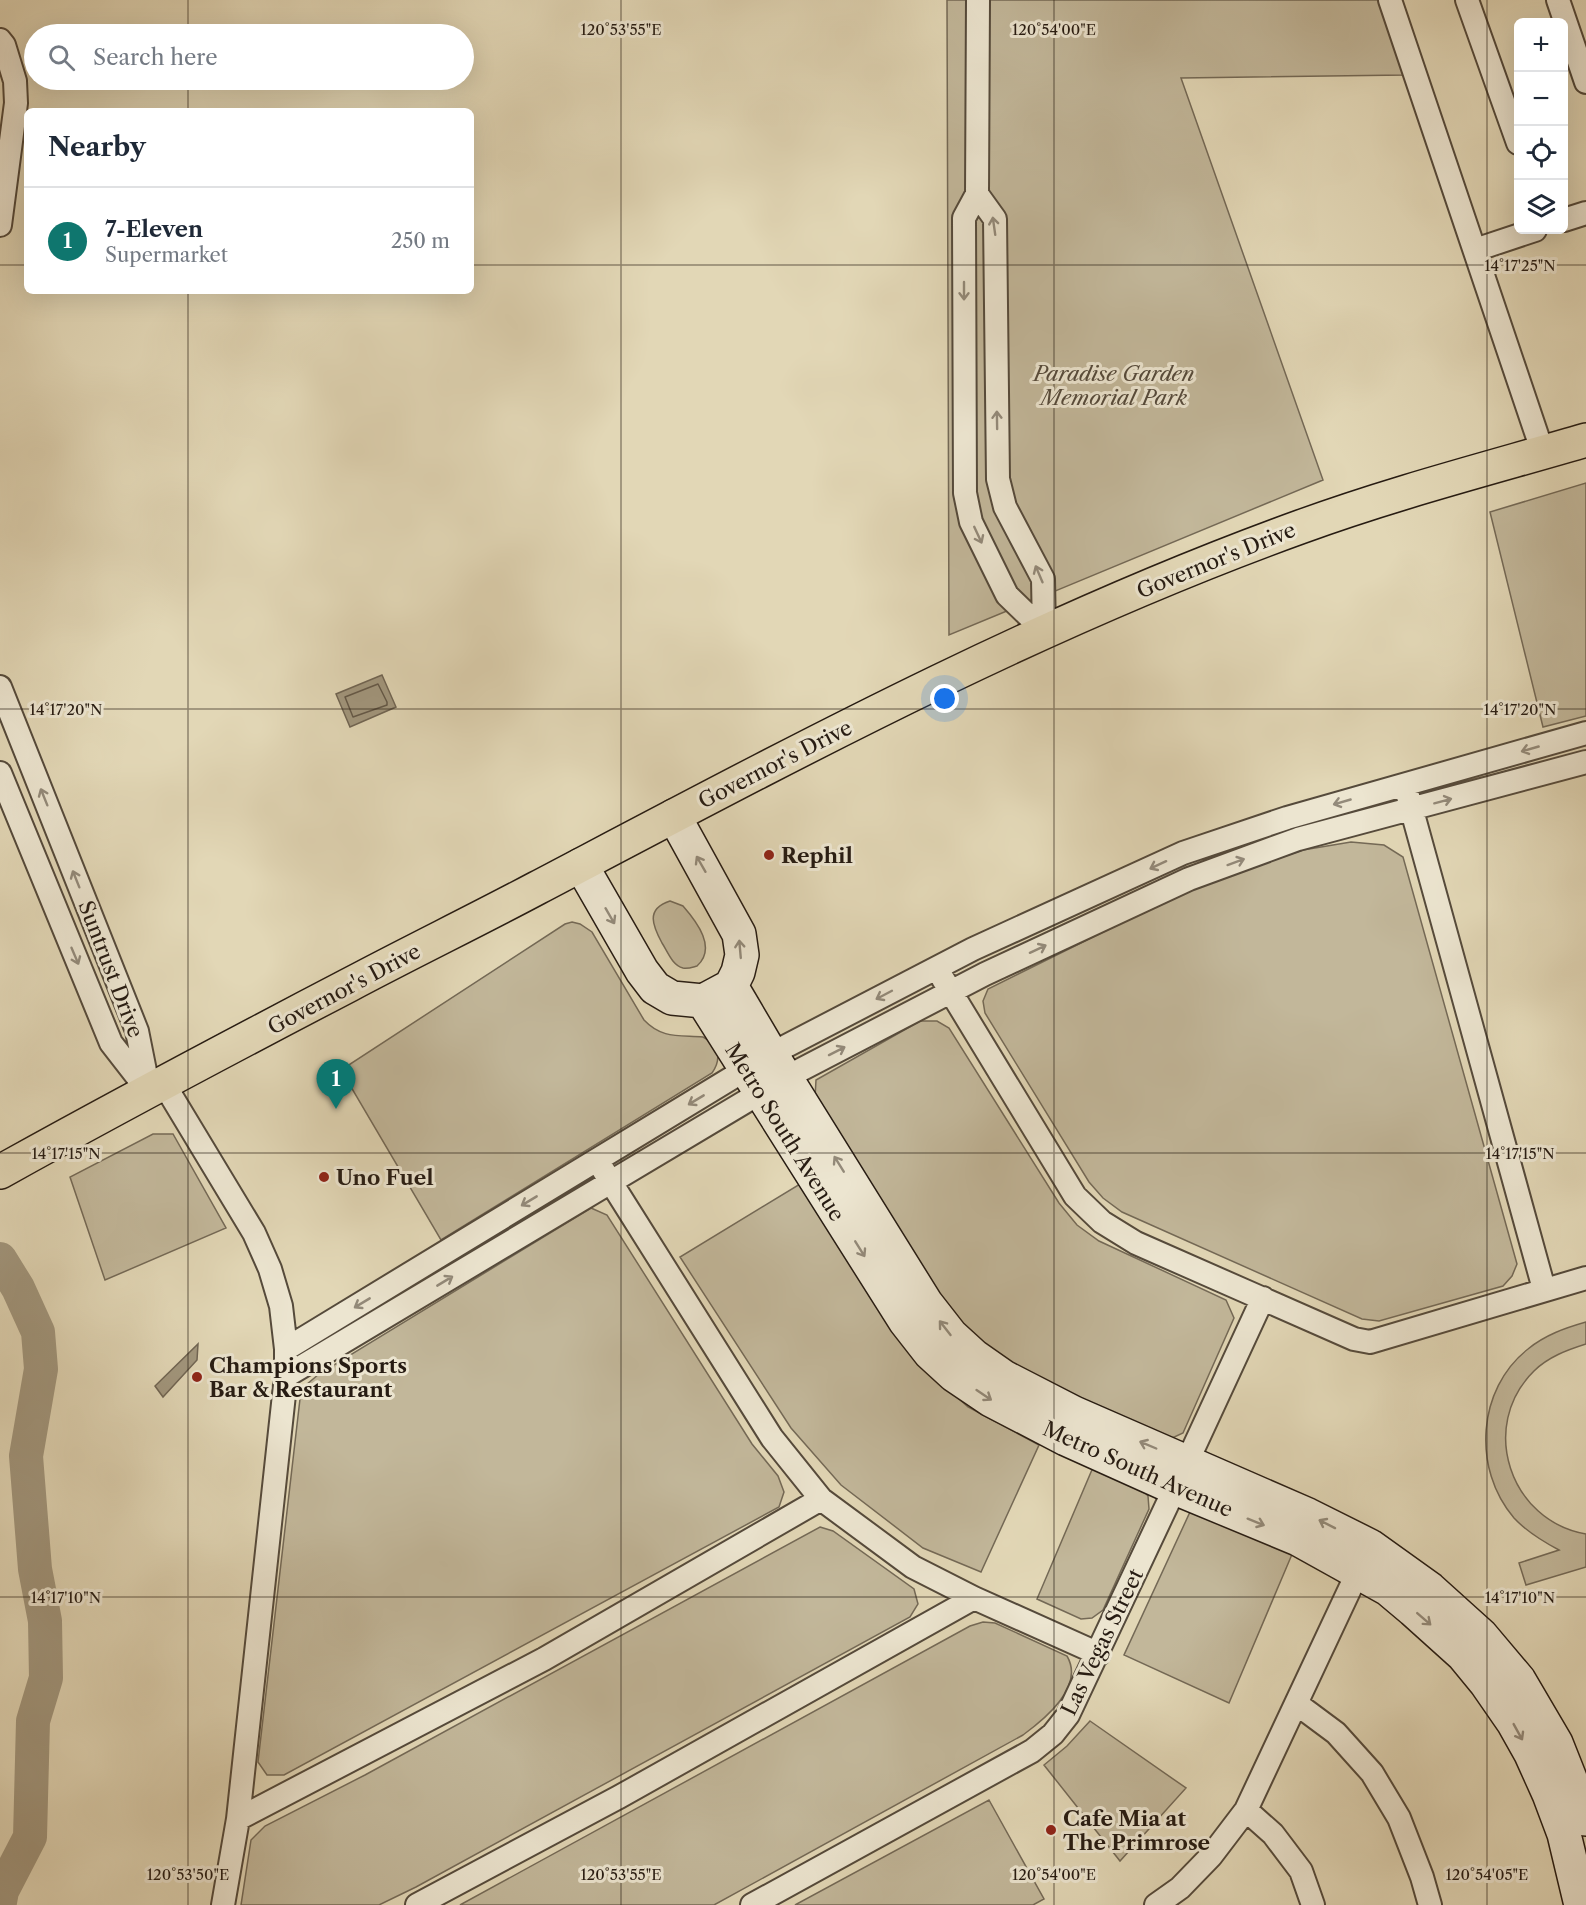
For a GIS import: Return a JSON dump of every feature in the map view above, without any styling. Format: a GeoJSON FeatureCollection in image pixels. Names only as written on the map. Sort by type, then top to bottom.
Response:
{"type":"FeatureCollection","features":[{"type":"Feature","properties":{"kind":"main road","name":"Governor's Drive"},"geometry":{"type":"LineString","coordinates":[[0,1172],[351,983],[876,711],[1044,631],[1298,528],[1401,493],[1586,440]]}},
{"type":"Feature","properties":{"kind":"street"},"geometry":{"type":"LineString","coordinates":[[978,0],[977,194],[964,218],[964,479],[966,501],[975,530],[1007,595],[1044,631]]}},
{"type":"Feature","properties":{"kind":"street"},"geometry":{"type":"LineString","coordinates":[[1390,0],[1544,453]]}},
{"type":"Feature","properties":{"kind":"street"},"geometry":{"type":"LineString","coordinates":[[1467,0],[1514,132]]}},
{"type":"Feature","properties":{"kind":"street"},"geometry":{"type":"LineString","coordinates":[[1557,0],[1586,82]]}},
{"type":"Feature","properties":{"kind":"street"},"geometry":{"type":"LineString","coordinates":[[0,40],[4,45],[15,81],[16,103],[0,225]]}},
{"type":"Feature","properties":{"kind":"street"},"geometry":{"type":"LineString","coordinates":[[977,194],[995,219],[999,487],[1010,518],[1044,579],[1044,631]]}},
{"type":"Feature","properties":{"kind":"street"},"geometry":{"type":"LineString","coordinates":[[1568,218],[1586,213]]}},
{"type":"Feature","properties":{"kind":"street"},"geometry":{"type":"LineString","coordinates":[[1475,250],[1523,234]]}},
{"type":"Feature","properties":{"kind":"street","name":"Suntrust Drive"},"geometry":{"type":"LineString","coordinates":[[0,687],[137,1031],[156,1088]]}},
{"type":"Feature","properties":{"kind":"street"},"geometry":{"type":"LineString","coordinates":[[286,1376],[610,1182],[766,1074],[936,968],[1183,853],[1287,818],[1586,734]]}},
{"type":"Feature","properties":{"kind":"street"},"geometry":{"type":"LineString","coordinates":[[286,1349],[597,1159],[766,1074],[951,992],[1189,879],[1298,839],[1586,762]]}},
{"type":"Feature","properties":{"kind":"street","name":"Suntrust Drive"},"geometry":{"type":"LineString","coordinates":[[0,773],[111,1043],[156,1088]]}},
{"type":"Feature","properties":{"kind":"street"},"geometry":{"type":"LineString","coordinates":[[1405,784],[1544,1289]]}},
{"type":"Feature","properties":{"kind":"street"},"geometry":{"type":"LineString","coordinates":[[581,865],[642,971],[655,988],[672,998],[717,994],[738,972],[742,955],[739,934],[674,816]]}},
{"type":"Feature","properties":{"kind":"street"},"geometry":{"type":"LineString","coordinates":[[936,968],[1075,1196],[1102,1222],[1136,1242],[1354,1339],[1370,1342],[1586,1278]]}},
{"type":"Feature","properties":{"kind":"street","name":"Metro South Avenue"},"geometry":{"type":"LineString","coordinates":[[717,994],[766,1074],[926,1303],[951,1335],[974,1356],[1004,1377],[1074,1413],[1181,1475],[1308,1515],[1364,1559],[1388,1589],[1463,1655],[1513,1722],[1549,1794],[1579,1826],[1581,1905]]}},
{"type":"Feature","properties":{"kind":"street"},"geometry":{"type":"LineString","coordinates":[[156,1088],[254,1233],[270,1269],[281,1306],[286,1349],[286,1376],[238,1819],[223,1905]]}},
{"type":"Feature","properties":{"kind":"street"},"geometry":{"type":"LineString","coordinates":[[597,1159],[772,1438],[821,1499],[913,1567],[974,1598],[1099,1654]]}},
{"type":"Feature","properties":{"kind":"street","name":"Las Vegas Street"},"geometry":{"type":"LineString","coordinates":[[752,1905],[1032,1751],[1053,1734],[1068,1715],[1099,1654],[1263,1298]]}},
{"type":"Feature","properties":{"kind":"street"},"geometry":{"type":"LineString","coordinates":[[238,1819],[544,1659],[821,1499]]}},
{"type":"Feature","properties":{"kind":"street"},"geometry":{"type":"LineString","coordinates":[[1156,1905],[1185,1896],[1210,1856],[1246,1810],[1364,1559]]}},
{"type":"Feature","properties":{"kind":"street"},"geometry":{"type":"LineString","coordinates":[[417,1905],[619,1797],[974,1598]]}},
{"type":"Feature","properties":{"kind":"street"},"geometry":{"type":"LineString","coordinates":[[1297,1704],[1336,1733],[1372,1773],[1398,1818],[1422,1877],[1430,1905]]}},
{"type":"Feature","properties":{"kind":"street"},"geometry":{"type":"LineString","coordinates":[[1246,1810],[1273,1834],[1301,1871],[1313,1905]]}},
{"type":"Feature","properties":{"kind":"green space","name":"Paradise Garden Memorial Park"},"geometry":{"type":"Polygon","coordinates":[[[947,0],[1380,0],[1405,75],[1181,78],[1323,480],[949,635],[947,0]]]}},
{"type":"Feature","properties":{"kind":"green space"},"geometry":{"type":"Polygon","coordinates":[[[1586,483],[1586,716],[1543,727],[1490,512],[1586,483]]]}},
{"type":"Feature","properties":{"kind":"green space"},"geometry":{"type":"Polygon","coordinates":[[[1351,842],[1384,845],[1403,857],[1517,1264],[1512,1276],[1503,1286],[1379,1321],[1362,1319],[1122,1212],[1103,1198],[1089,1182],[985,1013],[983,1001],[988,989],[1192,888],[1303,850],[1351,842]]]}},
{"type":"Feature","properties":{"kind":"green space"},"geometry":{"type":"Polygon","coordinates":[[[670,901],[683,906],[703,935],[705,951],[703,959],[697,966],[685,968],[676,964],[668,954],[656,930],[654,913],[662,904],[670,901]]]}},
{"type":"Feature","properties":{"kind":"green space"},"geometry":{"type":"Polygon","coordinates":[[[572,922],[592,932],[644,1020],[664,1033],[703,1037],[708,1040],[716,1048],[718,1058],[715,1068],[712,1073],[441,1240],[341,1070],[565,924],[572,922]]]}},
{"type":"Feature","properties":{"kind":"green space"},"geometry":{"type":"Polygon","coordinates":[[[920,1021],[937,1021],[949,1028],[1059,1203],[1077,1225],[1099,1241],[1226,1300],[1234,1318],[1183,1433],[1168,1440],[1012,1368],[980,1344],[936,1295],[815,1098],[816,1080],[920,1021]]]}},
{"type":"Feature","properties":{"kind":"green space"},"geometry":{"type":"Polygon","coordinates":[[[153,1134],[173,1134],[226,1228],[105,1280],[70,1177],[153,1134]]]}},
{"type":"Feature","properties":{"kind":"green space"},"geometry":{"type":"Polygon","coordinates":[[[800,1184],[918,1362],[968,1407],[1039,1445],[981,1572],[923,1548],[841,1485],[791,1428],[680,1257],[800,1184]]]}},
{"type":"Feature","properties":{"kind":"green space"},"geometry":{"type":"Polygon","coordinates":[[[591,1208],[607,1215],[752,1444],[778,1476],[784,1492],[779,1507],[284,1775],[267,1775],[258,1762],[300,1399],[306,1385],[319,1374],[591,1208]]]}},
{"type":"Feature","properties":{"kind":"green space"},"geometry":{"type":"Polygon","coordinates":[[[1586,1322],[1586,1344],[1565,1351],[1539,1366],[1517,1393],[1508,1418],[1506,1443],[1510,1468],[1521,1491],[1538,1511],[1560,1526],[1586,1534],[1586,1567],[1526,1585],[1519,1563],[1559,1550],[1524,1528],[1500,1498],[1491,1477],[1487,1454],[1486,1430],[1490,1407],[1498,1385],[1511,1366],[1528,1349],[1556,1332],[1586,1322]]]}},
{"type":"Feature","properties":{"kind":"green space"},"geometry":{"type":"Polygon","coordinates":[[[1094,1465],[1140,1486],[1148,1496],[1149,1509],[1103,1610],[1092,1618],[1081,1619],[1037,1599],[1094,1465]]]}},
{"type":"Feature","properties":{"kind":"green space"},"geometry":{"type":"Polygon","coordinates":[[[1202,1511],[1293,1552],[1229,1703],[1124,1655],[1190,1512],[1202,1511]]]}},
{"type":"Feature","properties":{"kind":"green space"},"geometry":{"type":"Polygon","coordinates":[[[820,1527],[833,1531],[914,1589],[918,1604],[910,1617],[416,1887],[379,1905],[241,1905],[251,1840],[265,1826],[365,1775],[820,1527]]]}},
{"type":"Feature","properties":{"kind":"green space"},"geometry":{"type":"Polygon","coordinates":[[[983,1622],[995,1623],[1067,1656],[1071,1668],[1071,1679],[1067,1690],[1051,1711],[1023,1735],[714,1905],[460,1905],[970,1626],[983,1622]]]}},
{"type":"Feature","properties":{"kind":"green space"},"geometry":{"type":"Polygon","coordinates":[[[1090,1721],[1186,1788],[1120,1861],[1044,1765],[1067,1746],[1090,1721]]]}},
{"type":"Feature","properties":{"kind":"green space"},"geometry":{"type":"Polygon","coordinates":[[[989,1800],[1044,1899],[1033,1905],[795,1905],[989,1800]]]}},
{"type":"Feature","properties":{"kind":"water"},"geometry":{"type":"Polygon","coordinates":[[[382,675],[396,707],[350,727],[336,694],[382,675]]]}},
{"type":"Feature","properties":{"kind":"water"},"geometry":{"type":"Polygon","coordinates":[[[198,1344],[197,1360],[163,1397],[155,1386],[198,1344]]]}},
{"type":"Feature","properties":{"kind":"waterway"},"geometry":{"type":"LineString","coordinates":[[0,1259],[18,1288],[38,1332],[41,1369],[26,1456],[35,1569],[45,1621],[46,1678],[33,1721],[30,1837],[2,1891],[0,1902]]}},
{"type":"Feature","properties":{"kind":"place","name":"Rephil"},"geometry":{"type":"Point","coordinates":[769,855]}},
{"type":"Feature","properties":{"kind":"place","name":"7-Eleven"},"geometry":{"type":"Point","coordinates":[336,1109]}},
{"type":"Feature","properties":{"kind":"place","name":"Uno Fuel"},"geometry":{"type":"Point","coordinates":[324,1177]}},
{"type":"Feature","properties":{"kind":"place","name":"Champions Sports Bar & Restaurant"},"geometry":{"type":"Point","coordinates":[197,1377]}},
{"type":"Feature","properties":{"kind":"place","name":"Cafe Mia at The Primrose"},"geometry":{"type":"Point","coordinates":[1051,1830]}}]}
